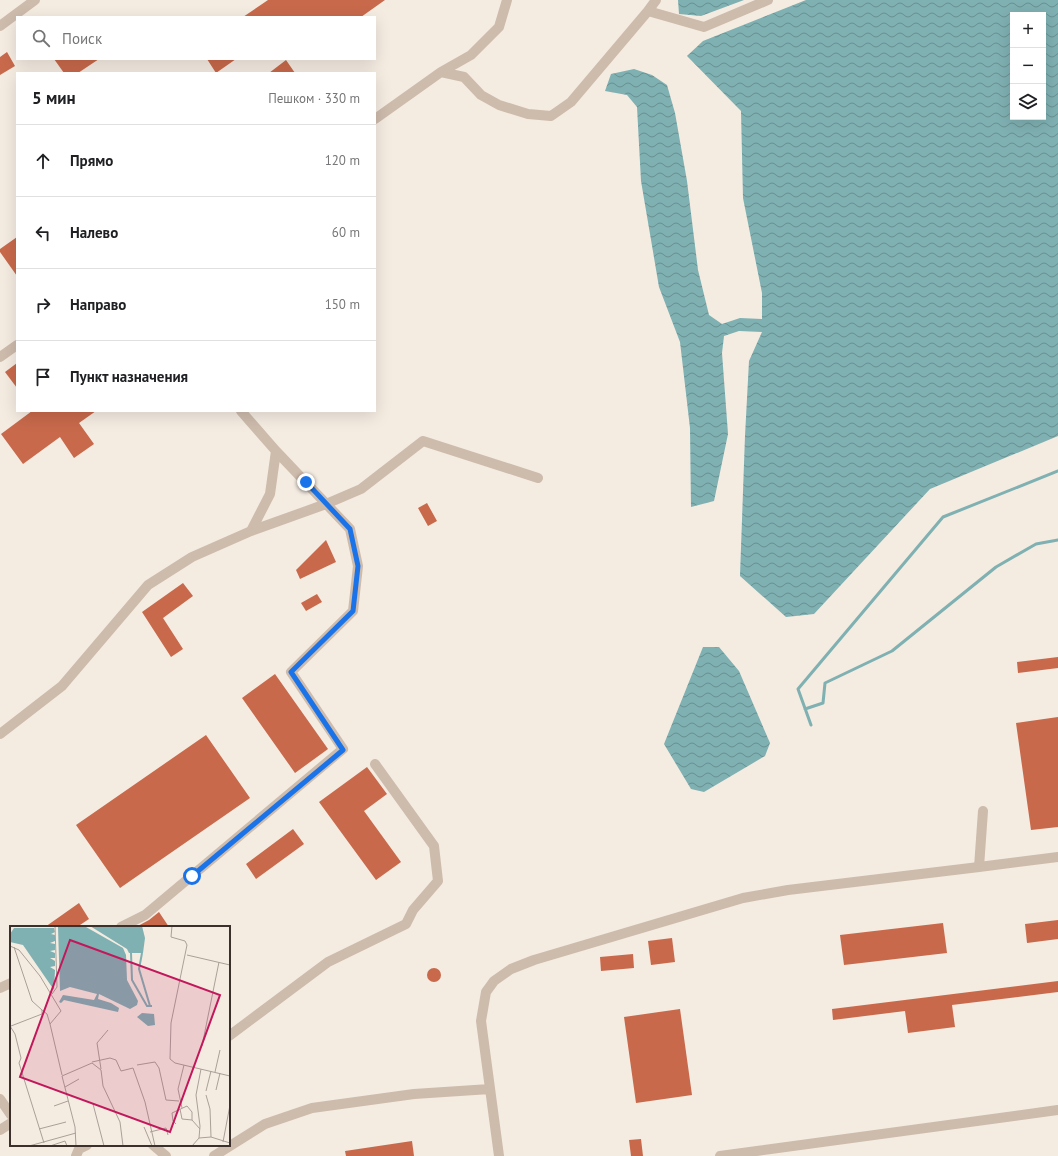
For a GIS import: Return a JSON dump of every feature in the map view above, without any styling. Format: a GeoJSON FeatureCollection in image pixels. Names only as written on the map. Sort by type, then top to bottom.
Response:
{"type":"FeatureCollection","features":[{"type":"Feature","properties":{"kind":"lane"},"geometry":{"type":"LineString","coordinates":[[0,26],[34,0]]}},
{"type":"Feature","properties":{"kind":"lane"},"geometry":{"type":"LineString","coordinates":[[376,119],[441,72],[471,55],[499,27],[508,0]]}},
{"type":"Feature","properties":{"kind":"lane"},"geometry":{"type":"LineString","coordinates":[[441,72],[464,77],[481,95],[499,106],[528,114],[551,116],[571,102],[656,0]]}},
{"type":"Feature","properties":{"kind":"lane"},"geometry":{"type":"LineString","coordinates":[[648,11],[704,27],[768,0]]}},
{"type":"Feature","properties":{"kind":"lane"},"geometry":{"type":"LineString","coordinates":[[0,357],[16,346]]}},
{"type":"Feature","properties":{"kind":"lane"},"geometry":{"type":"LineString","coordinates":[[123,926],[145,915],[343,750],[291,672],[353,611],[358,566],[350,529],[276,451],[242,412]]}},
{"type":"Feature","properties":{"kind":"lane"},"geometry":{"type":"LineString","coordinates":[[0,734],[62,686],[148,585],[192,557],[251,531],[326,504],[361,489],[423,442],[538,478]]}},
{"type":"Feature","properties":{"kind":"lane"},"geometry":{"type":"LineString","coordinates":[[251,531],[270,494],[276,451]]}},
{"type":"Feature","properties":{"kind":"lane"},"geometry":{"type":"LineString","coordinates":[[230,1035],[328,962],[406,924],[413,910],[438,881],[434,846],[375,764]]}},
{"type":"Feature","properties":{"kind":"lane"},"geometry":{"type":"LineString","coordinates":[[980,867],[983,811]]}},
{"type":"Feature","properties":{"kind":"lane"},"geometry":{"type":"LineString","coordinates":[[499,1156],[481,1021],[486,992],[494,981],[511,969],[534,960],[743,898],[788,890],[1058,857]]}},
{"type":"Feature","properties":{"kind":"lane"},"geometry":{"type":"LineString","coordinates":[[0,988],[10,983]]}},
{"type":"Feature","properties":{"kind":"lane"},"geometry":{"type":"LineString","coordinates":[[230,1140],[264,1124],[312,1108],[414,1094],[490,1089]]}},
{"type":"Feature","properties":{"kind":"lane"},"geometry":{"type":"LineString","coordinates":[[0,1099],[10,1114]]}},
{"type":"Feature","properties":{"kind":"lane"},"geometry":{"type":"LineString","coordinates":[[720,1156],[1058,1110]]}},
{"type":"Feature","properties":{"kind":"lane"},"geometry":{"type":"LineString","coordinates":[[0,1130],[10,1124]]}},
{"type":"Feature","properties":{"kind":"lane"},"geometry":{"type":"LineString","coordinates":[[76,1156],[78,1149],[84,1146]]}},
{"type":"Feature","properties":{"kind":"lane"},"geometry":{"type":"LineString","coordinates":[[154,1146],[166,1156]]}},
{"type":"Feature","properties":{"kind":"lane"},"geometry":{"type":"LineString","coordinates":[[214,1156],[224,1146]]}},
{"type":"Feature","properties":{"kind":"water"},"geometry":{"type":"Polygon","coordinates":[[[678,0],[744,0],[701,16],[679,14],[678,0]]]}},
{"type":"Feature","properties":{"kind":"water"},"geometry":{"type":"Polygon","coordinates":[[[806,0],[1058,0],[1058,436],[930,489],[814,614],[786,617],[740,576],[749,361],[762,332],[739,331],[724,336],[722,353],[728,434],[714,501],[691,507],[690,428],[680,342],[659,287],[641,181],[637,107],[627,95],[605,91],[611,74],[634,69],[652,75],[667,85],[675,113],[687,181],[698,270],[709,315],[722,324],[740,318],[762,319],[762,293],[743,198],[741,111],[687,56],[703,41],[806,0]]]}},
{"type":"Feature","properties":{"kind":"water"},"geometry":{"type":"Polygon","coordinates":[[[703,647],[719,647],[739,671],[770,743],[765,756],[704,792],[691,789],[664,744],[703,647]]]}},
{"type":"Feature","properties":{"kind":"building"},"geometry":{"type":"Polygon","coordinates":[[[268,0],[385,0],[362,16],[244,16],[268,0]]]}},
{"type":"Feature","properties":{"kind":"building"},"geometry":{"type":"Polygon","coordinates":[[[7,52],[15,66],[0,75],[0,57],[7,52]]]}},
{"type":"Feature","properties":{"kind":"building"},"geometry":{"type":"Polygon","coordinates":[[[55,60],[98,60],[80,72],[63,72],[55,60]]]}},
{"type":"Feature","properties":{"kind":"building"},"geometry":{"type":"Polygon","coordinates":[[[208,60],[235,60],[217,72],[215,72],[208,60]]]}},
{"type":"Feature","properties":{"kind":"building"},"geometry":{"type":"Polygon","coordinates":[[[286,60],[294,72],[270,72],[286,60]]]}},
{"type":"Feature","properties":{"kind":"building"},"geometry":{"type":"Polygon","coordinates":[[[16,238],[16,275],[0,252],[0,249],[16,238]]]}},
{"type":"Feature","properties":{"kind":"building"},"geometry":{"type":"Polygon","coordinates":[[[16,364],[16,387],[5,372],[16,364]]]}},
{"type":"Feature","properties":{"kind":"building"},"geometry":{"type":"Polygon","coordinates":[[[31,412],[95,412],[79,423],[94,444],[74,458],[60,437],[23,464],[1,434],[31,412]]]}},
{"type":"Feature","properties":{"kind":"building"},"geometry":{"type":"Polygon","coordinates":[[[427,503],[437,521],[428,526],[418,508],[427,503]]]}},
{"type":"Feature","properties":{"kind":"building"},"geometry":{"type":"Polygon","coordinates":[[[326,540],[336,562],[300,579],[296,570],[326,540]]]}},
{"type":"Feature","properties":{"kind":"building"},"geometry":{"type":"Polygon","coordinates":[[[183,583],[193,596],[163,618],[183,649],[171,657],[142,612],[183,583]]]}},
{"type":"Feature","properties":{"kind":"building"},"geometry":{"type":"Polygon","coordinates":[[[317,594],[322,602],[306,611],[301,603],[317,594]]]}},
{"type":"Feature","properties":{"kind":"building"},"geometry":{"type":"Polygon","coordinates":[[[1058,657],[1058,668],[1018,673],[1017,662],[1058,657]]]}},
{"type":"Feature","properties":{"kind":"building"},"geometry":{"type":"Polygon","coordinates":[[[275,674],[328,749],[295,773],[242,698],[275,674]]]}},
{"type":"Feature","properties":{"kind":"building"},"geometry":{"type":"Polygon","coordinates":[[[1058,717],[1058,827],[1031,830],[1016,723],[1058,717]]]}},
{"type":"Feature","properties":{"kind":"building"},"geometry":{"type":"Polygon","coordinates":[[[206,735],[250,798],[120,888],[76,825],[206,735]]]}},
{"type":"Feature","properties":{"kind":"building"},"geometry":{"type":"Polygon","coordinates":[[[367,767],[387,794],[364,811],[401,862],[376,880],[319,802],[367,767]]]}},
{"type":"Feature","properties":{"kind":"building"},"geometry":{"type":"Polygon","coordinates":[[[293,829],[304,844],[256,879],[246,864],[293,829]]]}},
{"type":"Feature","properties":{"kind":"building"},"geometry":{"type":"Polygon","coordinates":[[[79,903],[89,919],[78,926],[46,926],[79,903]]]}},
{"type":"Feature","properties":{"kind":"building"},"geometry":{"type":"Polygon","coordinates":[[[159,912],[168,926],[138,926],[159,912]]]}},
{"type":"Feature","properties":{"kind":"building"},"geometry":{"type":"Polygon","coordinates":[[[1058,920],[1058,939],[1027,943],[1025,924],[1058,920]]]}},
{"type":"Feature","properties":{"kind":"building"},"geometry":{"type":"Polygon","coordinates":[[[943,923],[947,953],[844,965],[840,935],[943,923]]]}},
{"type":"Feature","properties":{"kind":"building"},"geometry":{"type":"Polygon","coordinates":[[[672,938],[675,962],[651,965],[648,941],[672,938]]]}},
{"type":"Feature","properties":{"kind":"building"},"geometry":{"type":"Polygon","coordinates":[[[633,954],[634,968],[601,971],[600,957],[633,954]]]}},
{"type":"Feature","properties":{"kind":"building"},"geometry":{"type":"Polygon","coordinates":[[[434,968],[439,970],[441,975],[439,980],[434,982],[429,980],[427,975],[429,970],[434,968]]]}},
{"type":"Feature","properties":{"kind":"building"},"geometry":{"type":"Polygon","coordinates":[[[1058,981],[1058,992],[952,1005],[955,1027],[908,1033],[905,1011],[833,1020],[832,1009],[1058,981]]]}},
{"type":"Feature","properties":{"kind":"building"},"geometry":{"type":"Polygon","coordinates":[[[680,1009],[692,1095],[636,1103],[624,1017],[680,1009]]]}},
{"type":"Feature","properties":{"kind":"building"},"geometry":{"type":"Polygon","coordinates":[[[641,1139],[643,1156],[631,1156],[629,1140],[641,1139]]]}},
{"type":"Feature","properties":{"kind":"building"},"geometry":{"type":"Polygon","coordinates":[[[412,1141],[414,1156],[346,1156],[345,1151],[412,1141]]]}},
{"type":"Feature","properties":{"kind":"waterway"},"geometry":{"type":"LineString","coordinates":[[811,725],[798,689],[943,517],[1058,471]]}},
{"type":"Feature","properties":{"kind":"waterway"},"geometry":{"type":"LineString","coordinates":[[805,709],[823,703],[825,683],[892,651],[996,567],[1036,544],[1058,540]]}},
{"type":"Feature","properties":{"kind":"route"},"geometry":{"type":"LineString","coordinates":[[192,876],[343,750],[291,672],[353,611],[358,566],[350,529],[306,482]]}}]}
